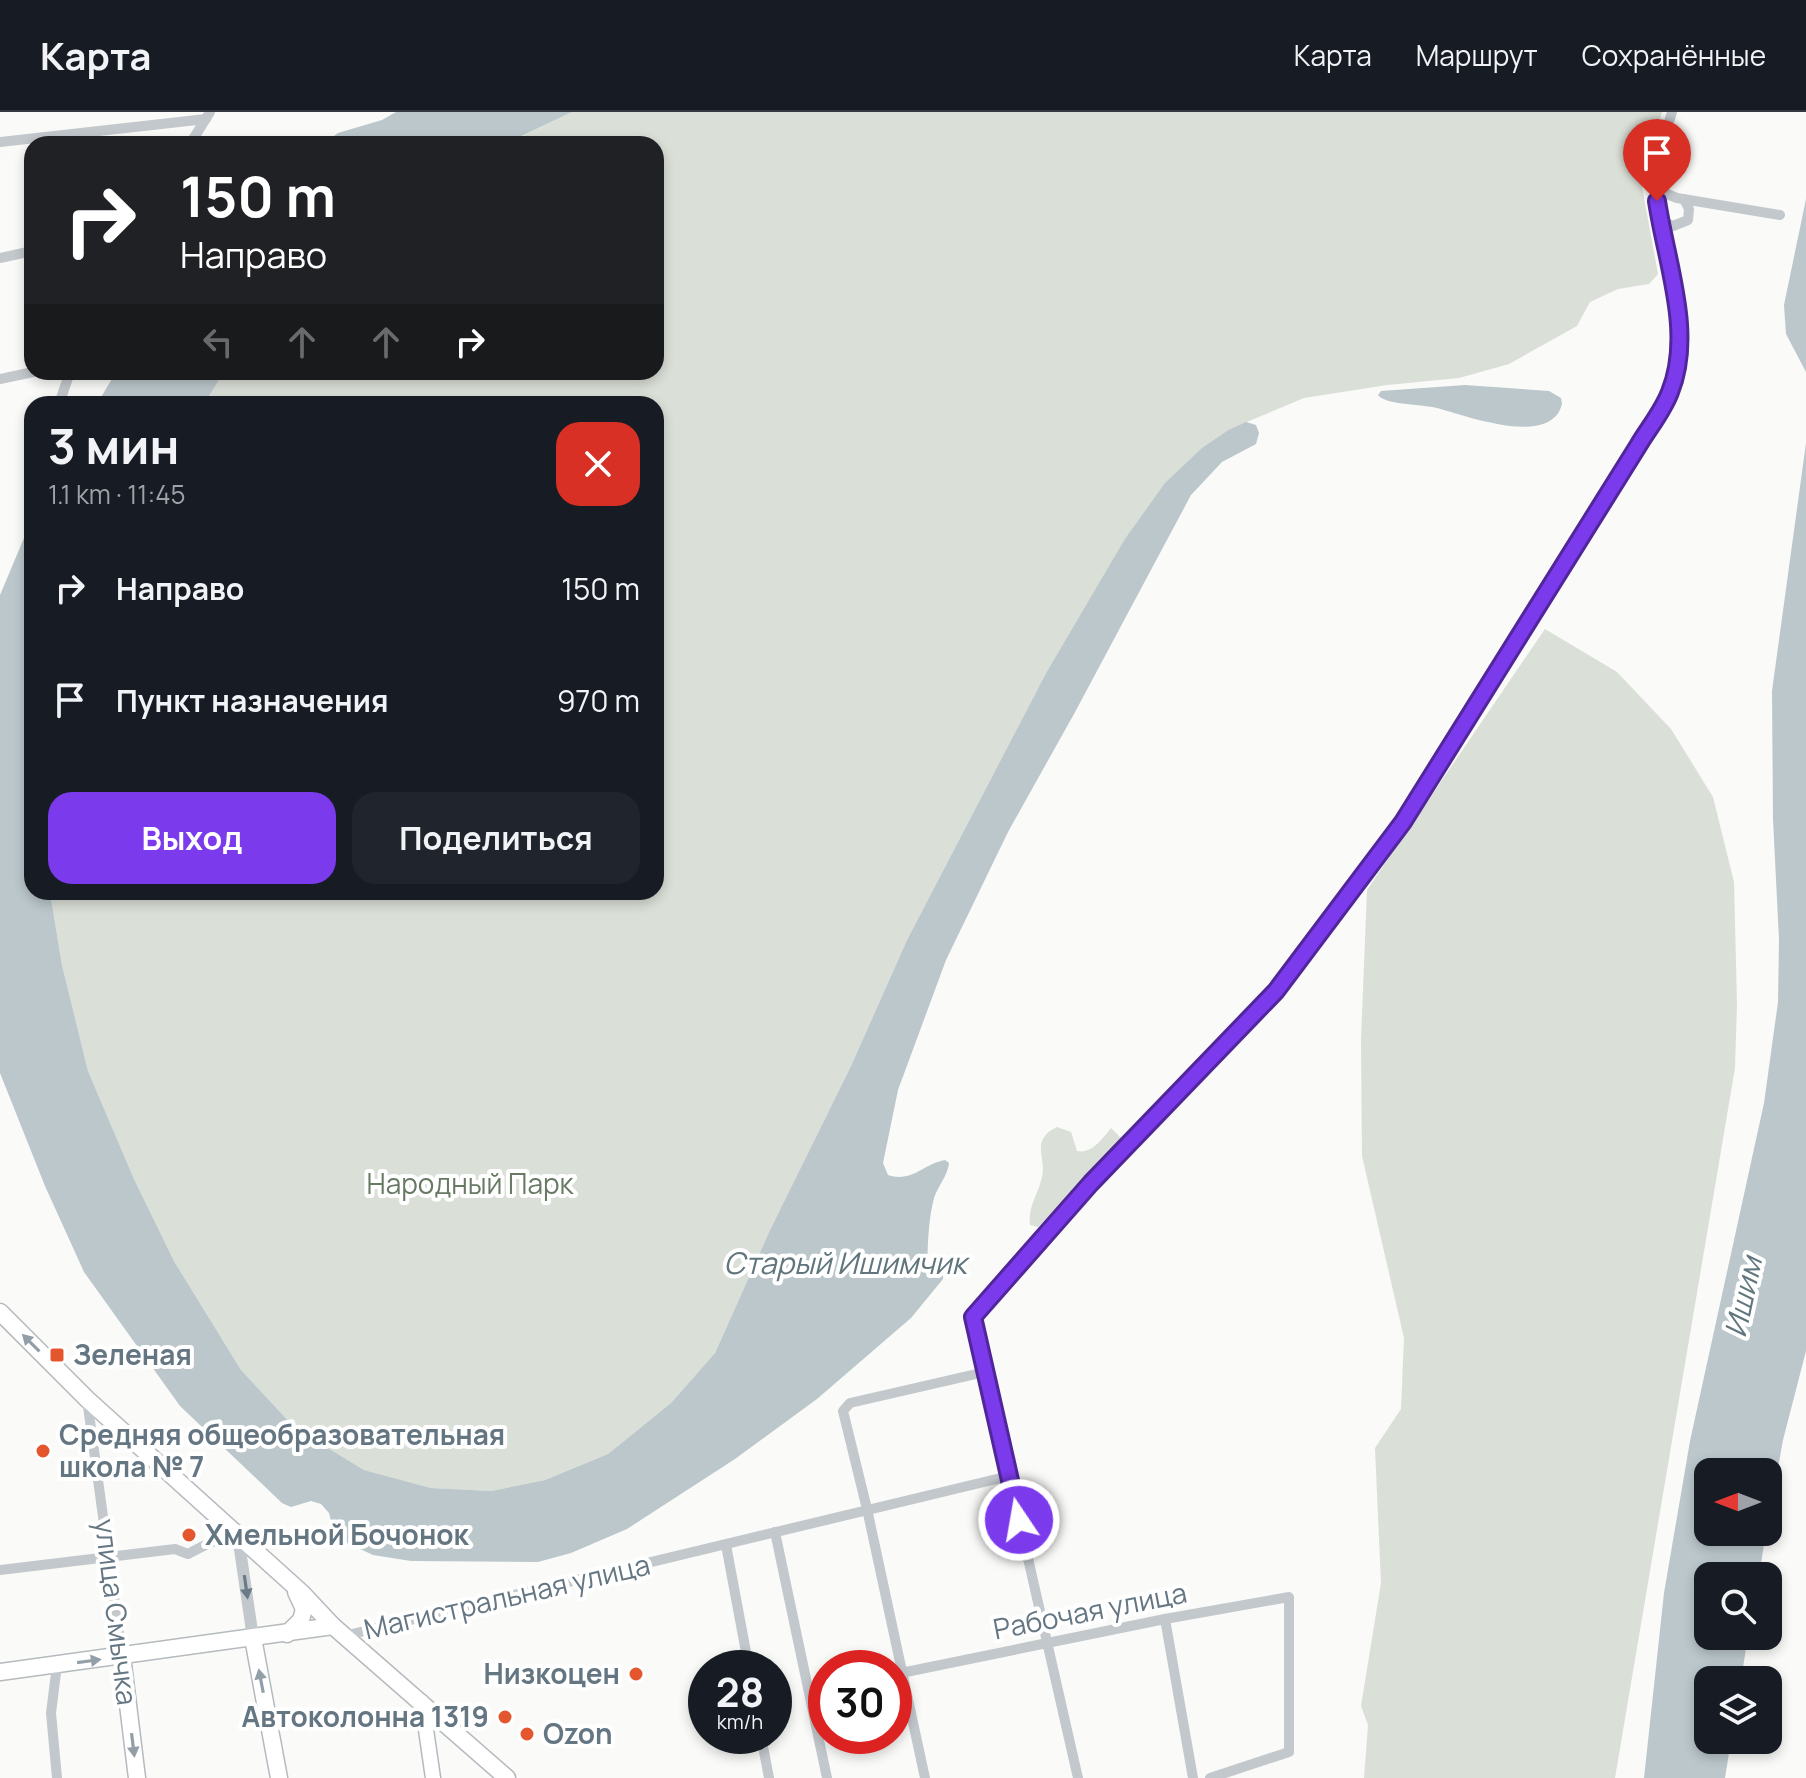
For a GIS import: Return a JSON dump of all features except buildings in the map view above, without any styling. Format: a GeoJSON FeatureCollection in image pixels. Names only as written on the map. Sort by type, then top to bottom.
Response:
{"type":"FeatureCollection","features":[{"type":"Feature","properties":{"kind":"main road"},"geometry":{"type":"LineString","coordinates":[[0,1312],[87,1399],[291,1583],[333,1626],[507,1778]]}},
{"type":"Feature","properties":{"kind":"main road"},"geometry":{"type":"LineString","coordinates":[[287,1634],[301,1620],[304,1609],[291,1583]]}},
{"type":"Feature","properties":{"kind":"main road","name":"Магистральная улица"},"geometry":{"type":"LineString","coordinates":[[0,1672],[333,1626]]}},
{"type":"Feature","properties":{"kind":"main road"},"geometry":{"type":"LineString","coordinates":[[253,1638],[279,1778]]}},
{"type":"Feature","properties":{"kind":"main road","name":"улица Смычка"},"geometry":{"type":"LineString","coordinates":[[122,1656],[137,1778]]}},
{"type":"Feature","properties":{"kind":"main road"},"geometry":{"type":"LineString","coordinates":[[422,1702],[433,1778]]}},
{"type":"Feature","properties":{"kind":"street"},"geometry":{"type":"LineString","coordinates":[[1078,1778],[973,1317],[1091,1183],[1276,991],[1403,822],[1670,394],[1679,359],[1680,324],[1655,181],[1672,112]]}},
{"type":"Feature","properties":{"kind":"street"},"geometry":{"type":"LineString","coordinates":[[46,136],[208,115]]}},
{"type":"Feature","properties":{"kind":"street"},"geometry":{"type":"LineString","coordinates":[[195,136],[208,115]]}},
{"type":"Feature","properties":{"kind":"street"},"geometry":{"type":"LineString","coordinates":[[0,142],[24,139]]}},
{"type":"Feature","properties":{"kind":"street"},"geometry":{"type":"LineString","coordinates":[[1655,181],[1667,194],[1684,199],[1780,215]]}},
{"type":"Feature","properties":{"kind":"street"},"geometry":{"type":"LineString","coordinates":[[1660,220],[1673,226],[1688,220],[1689,209],[1684,199]]}},
{"type":"Feature","properties":{"kind":"street"},"geometry":{"type":"LineString","coordinates":[[0,258],[24,253]]}},
{"type":"Feature","properties":{"kind":"street"},"geometry":{"type":"LineString","coordinates":[[0,379],[24,374]]}},
{"type":"Feature","properties":{"kind":"street"},"geometry":{"type":"LineString","coordinates":[[896,1650],[843,1411],[850,1403],[985,1372]]}},
{"type":"Feature","properties":{"kind":"street","name":"улица Смычка"},"geometry":{"type":"LineString","coordinates":[[87,1399],[122,1656]]}},
{"type":"Feature","properties":{"kind":"street","name":"Магистральная улица"},"geometry":{"type":"LineString","coordinates":[[333,1626],[348,1635],[1009,1476]]}},
{"type":"Feature","properties":{"kind":"street"},"geometry":{"type":"LineString","coordinates":[[775,1532],[827,1778]]}},
{"type":"Feature","properties":{"kind":"street"},"geometry":{"type":"LineString","coordinates":[[0,1570],[175,1549],[188,1554],[209,1543],[238,1536],[253,1638]]}},
{"type":"Feature","properties":{"kind":"street"},"geometry":{"type":"LineString","coordinates":[[726,1545],[746,1650]]}},
{"type":"Feature","properties":{"kind":"street","name":"Рабочая улица"},"geometry":{"type":"LineString","coordinates":[[912,1671],[1289,1597],[1289,1752],[1210,1778]]}},
{"type":"Feature","properties":{"kind":"street"},"geometry":{"type":"LineString","coordinates":[[1165,1619],[1193,1778]]}},
{"type":"Feature","properties":{"kind":"street"},"geometry":{"type":"LineString","coordinates":[[57,1665],[51,1713],[57,1778]]}},
{"type":"Feature","properties":{"kind":"street"},"geometry":{"type":"LineString","coordinates":[[912,1721],[925,1778]]}},
{"type":"Feature","properties":{"kind":"street"},"geometry":{"type":"LineString","coordinates":[[764,1754],[769,1778]]}},
{"type":"Feature","properties":{"kind":"green space","name":"Народный Парк"},"geometry":{"type":"Polygon","coordinates":[[[572,112],[1662,112],[1641,181],[1658,274],[1649,284],[1618,289],[1590,302],[1577,326],[1509,364],[1459,378],[1304,398],[1230,429],[1045,675],[907,940],[715,1353],[671,1403],[608,1454],[545,1480],[491,1491],[431,1488],[364,1470],[295,1428],[241,1370],[174,1261],[134,1179],[88,1071],[62,965],[51,900],[664,900],[664,396],[209,396],[219,380],[664,380],[664,136],[522,136],[572,112]]]}},
{"type":"Feature","properties":{"kind":"green space"},"geometry":{"type":"Polygon","coordinates":[[[1545,629],[1617,672],[1671,729],[1713,797],[1734,882],[1735,1068],[1615,1778],[1364,1778],[1368,1725],[1361,1706],[1381,1583],[1375,1448],[1401,1409],[1404,1338],[1362,1156],[1361,1040],[1367,890],[1545,629]]]}},
{"type":"Feature","properties":{"kind":"green space"},"geometry":{"type":"Polygon","coordinates":[[[1057,1127],[1071,1132],[1077,1151],[1092,1148],[1111,1128],[1122,1139],[1038,1227],[1030,1225],[1030,1218],[1043,1173],[1041,1145],[1047,1134],[1057,1127]]]}},
{"type":"Feature","properties":{"kind":"water"},"geometry":{"type":"Polygon","coordinates":[[[396,112],[572,112],[522,136],[334,136],[382,120],[396,112]]]}},
{"type":"Feature","properties":{"kind":"water"},"geometry":{"type":"Polygon","coordinates":[[[1806,199],[1806,372],[1786,334],[1784,305],[1806,199]]]}},
{"type":"Feature","properties":{"kind":"water"},"geometry":{"type":"Polygon","coordinates":[[[111,380],[219,380],[209,396],[102,396],[111,380]]]}},
{"type":"Feature","properties":{"kind":"water"},"geometry":{"type":"Polygon","coordinates":[[[1465,385],[1549,391],[1561,398],[1562,404],[1555,417],[1526,427],[1487,422],[1437,408],[1396,402],[1378,395],[1381,391],[1465,385]]]}},
{"type":"Feature","properties":{"kind":"water","name":"Старый Ишимчик"},"geometry":{"type":"Polygon","coordinates":[[[1246,422],[1256,425],[1259,433],[1256,444],[1222,462],[1191,495],[1008,832],[946,960],[898,1090],[883,1163],[888,1175],[904,1177],[945,1160],[949,1163],[934,1198],[928,1241],[927,1268],[929,1273],[943,1274],[943,1279],[911,1318],[817,1399],[735,1459],[627,1529],[571,1553],[538,1562],[411,1561],[373,1555],[345,1542],[333,1529],[329,1513],[321,1504],[311,1501],[291,1507],[282,1503],[180,1406],[84,1272],[45,1186],[0,1073],[0,595],[24,538],[24,900],[51,900],[62,965],[88,1071],[134,1179],[174,1261],[241,1370],[295,1428],[364,1470],[431,1488],[491,1491],[545,1480],[608,1454],[671,1403],[715,1353],[907,940],[1045,675],[1125,539],[1165,483],[1202,448],[1246,422]]]}},
{"type":"Feature","properties":{"kind":"water","name":"Ишим"},"geometry":{"type":"Polygon","coordinates":[[[1806,443],[1806,1351],[1780,1458],[1694,1458],[1694,1546],[1764,1546],[1761,1562],[1694,1562],[1694,1650],[1746,1650],[1743,1666],[1694,1666],[1694,1754],[1729,1754],[1725,1778],[1644,1778],[1664,1593],[1690,1441],[1764,1103],[1778,1002],[1772,691],[1806,443]]]}},
{"type":"Feature","properties":{"kind":"place","name":"Зеленая"},"geometry":{"type":"Point","coordinates":[57,1355]}},
{"type":"Feature","properties":{"kind":"place","name":"Средняя общеобразовательная школа № 7"},"geometry":{"type":"Point","coordinates":[43,1451]}},
{"type":"Feature","properties":{"kind":"place","name":"Хмельной Бочонок"},"geometry":{"type":"Point","coordinates":[189,1535]}},
{"type":"Feature","properties":{"kind":"place","name":"Низкоцен"},"geometry":{"type":"Point","coordinates":[636,1674]}},
{"type":"Feature","properties":{"kind":"place","name":"Автоколонна 1319"},"geometry":{"type":"Point","coordinates":[505,1717]}},
{"type":"Feature","properties":{"kind":"place","name":"Ozon"},"geometry":{"type":"Point","coordinates":[527,1734]}},
{"type":"Feature","properties":{"kind":"route"},"geometry":{"type":"LineString","coordinates":[[1019,1520],[973,1317],[1091,1183],[1276,991],[1369,871],[1403,822],[1670,394],[1679,359],[1680,324],[1657,201]]}}]}
